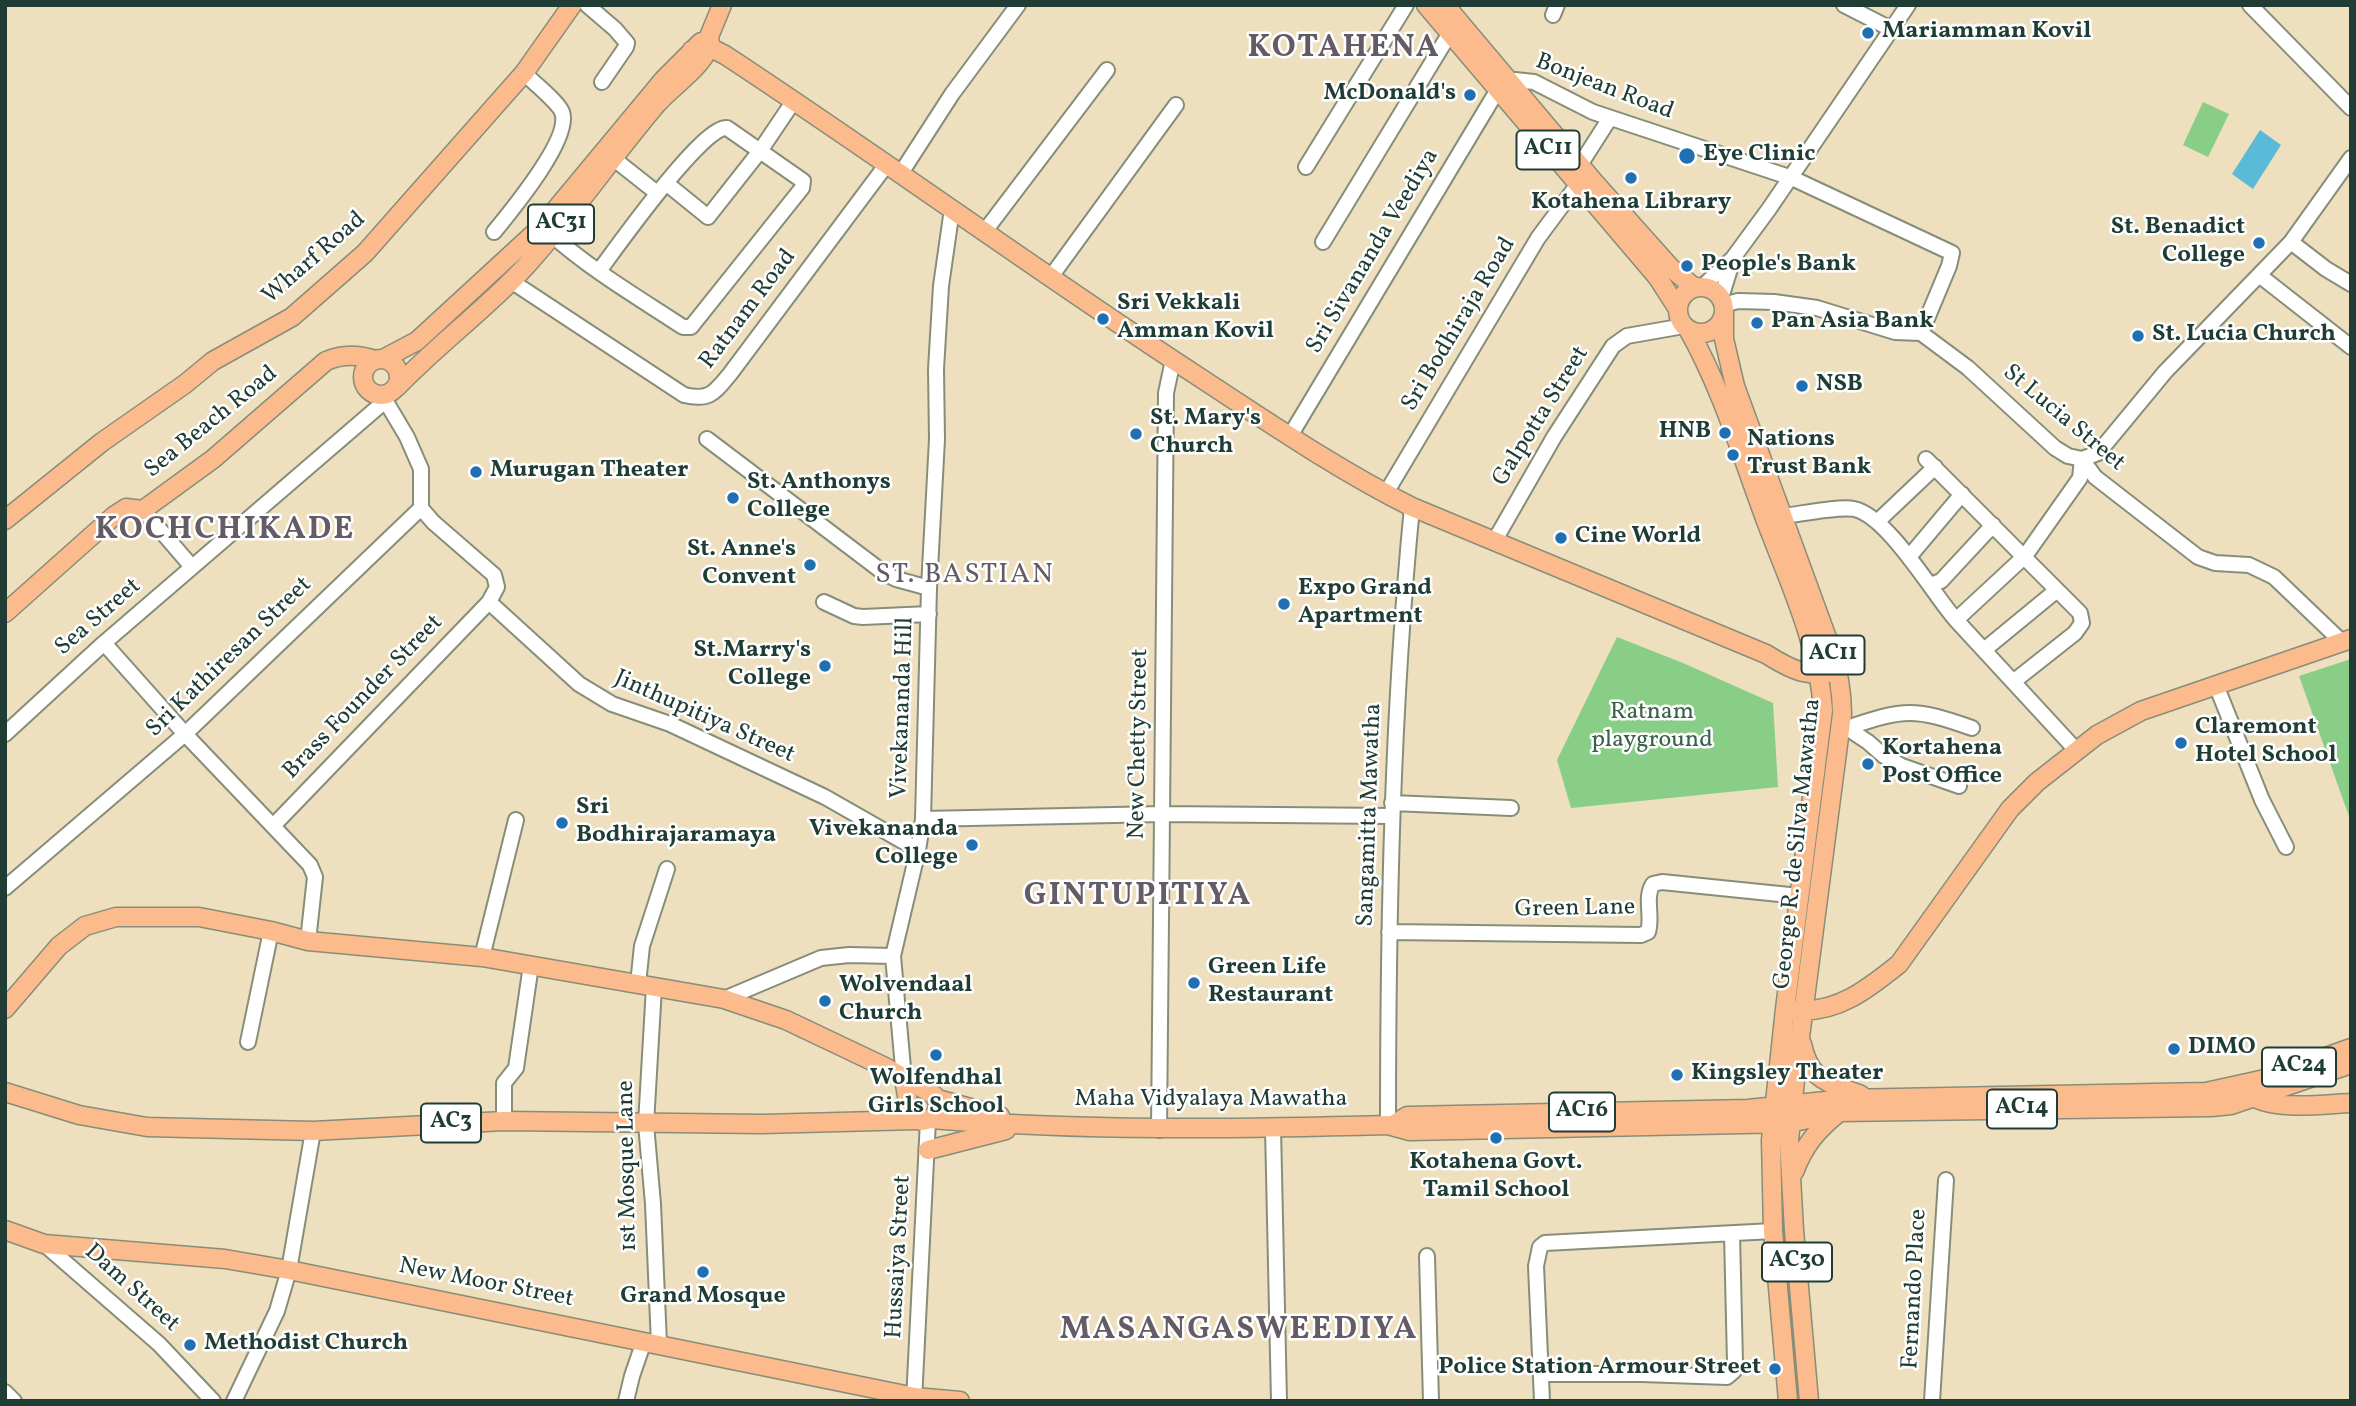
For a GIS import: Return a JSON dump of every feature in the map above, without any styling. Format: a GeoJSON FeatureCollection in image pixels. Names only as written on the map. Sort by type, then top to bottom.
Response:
{"type":"FeatureCollection","features":[{"type":"Feature","properties":{"kind":"main road","name":"Wharf Road"},"geometry":{"type":"LineString","coordinates":[[5,520],[102,442],[213,361],[292,317],[365,253],[524,73],[572,5]]}},
{"type":"Feature","properties":{"kind":"main road"},"geometry":{"type":"LineString","coordinates":[[701,51],[722,5]]}},
{"type":"Feature","properties":{"kind":"main road","name":"George R. de Silva Mawatha"},"geometry":{"type":"LineString","coordinates":[[1426,5],[1580,166],[1674,271],[1699,287]]}},
{"type":"Feature","properties":{"kind":"main road","name":"George R. de Silva Mawatha"},"geometry":{"type":"LineString","coordinates":[[1445,5],[1578,184],[1658,278],[1683,321],[1719,394],[1822,649],[1839,671],[1844,726],[1801,1037],[1783,1115]]}},
{"type":"Feature","properties":{"kind":"main road"},"geometry":{"type":"LineString","coordinates":[[701,51],[740,65],[1173,360],[1290,436],[1386,493],[1412,507],[1766,654],[1803,673],[1819,676],[1839,671]]}},
{"type":"Feature","properties":{"kind":"main road"},"geometry":{"type":"LineString","coordinates":[[701,51],[715,60],[740,65]]}},
{"type":"Feature","properties":{"kind":"main road","name":"AC31"},"geometry":{"type":"LineString","coordinates":[[387,395],[511,281],[552,235],[701,51]]}},
{"type":"Feature","properties":{"kind":"main road","name":"AC31"},"geometry":{"type":"LineString","coordinates":[[375,362],[417,341],[533,235],[638,109],[701,51]]}},
{"type":"Feature","properties":{"kind":"main road"},"geometry":{"type":"LineString","coordinates":[[1699,287],[1716,293],[1723,305],[1721,321],[1710,331],[1702,333],[1683,321],[1683,295],[1699,287]]}},
{"type":"Feature","properties":{"kind":"main road","name":"George R. de Silva Mawatha"},"geometry":{"type":"LineString","coordinates":[[1723,305],[1724,339],[1735,386],[1783,516],[1822,649],[1819,676],[1824,710],[1785,1009],[1783,1115]]}},
{"type":"Feature","properties":{"kind":"main road"},"geometry":{"type":"LineString","coordinates":[[389,361],[398,369],[400,375],[387,395],[370,391],[365,384],[363,376],[375,362],[389,361]]}},
{"type":"Feature","properties":{"kind":"main road","name":"Sea Beach Road"},"geometry":{"type":"LineString","coordinates":[[5,613],[115,515],[127,508],[143,510],[213,459],[318,368],[375,362]]}},
{"type":"Feature","properties":{"kind":"main road"},"geometry":{"type":"LineString","coordinates":[[1785,1009],[1805,1011],[1834,1007],[1875,984],[1899,964],[2010,809],[2038,782],[2097,735],[2141,711],[2347,641]]}},
{"type":"Feature","properties":{"kind":"main road"},"geometry":{"type":"LineString","coordinates":[[1766,654],[1797,655],[1822,649]]}},
{"type":"Feature","properties":{"kind":"main road","name":"Maha Vidyalaya Mawatha"},"geometry":{"type":"LineString","coordinates":[[5,1009],[59,946],[85,926],[116,916],[199,917],[271,931],[309,942],[482,957],[724,999],[786,1020],[904,1079],[924,1096],[1030,1124]]}},
{"type":"Feature","properties":{"kind":"main road"},"geometry":{"type":"LineString","coordinates":[[1801,1037],[1808,1066],[1816,1076],[1868,1099]]}},
{"type":"Feature","properties":{"kind":"main road","name":"AC24"},"geometry":{"type":"LineString","coordinates":[[2249,1090],[2265,1079],[2351,1048]]}},
{"type":"Feature","properties":{"kind":"main road","name":"AC24"},"geometry":{"type":"LineString","coordinates":[[2249,1090],[2351,1064]]}},
{"type":"Feature","properties":{"kind":"main road"},"geometry":{"type":"LineString","coordinates":[[2249,1090],[2270,1103],[2351,1103]]}},
{"type":"Feature","properties":{"kind":"main road","name":"AC14"},"geometry":{"type":"LineString","coordinates":[[1783,1115],[1845,1099],[2249,1090]]}},
{"type":"Feature","properties":{"kind":"main road","name":"AC14"},"geometry":{"type":"LineString","coordinates":[[1783,1115],[2211,1107],[2231,1105],[2249,1090]]}},
{"type":"Feature","properties":{"kind":"main road","name":"AC3"},"geometry":{"type":"LineString","coordinates":[[5,1092],[79,1115],[147,1126],[313,1130],[505,1121],[646,1124],[925,1120]]}},
{"type":"Feature","properties":{"kind":"main road"},"geometry":{"type":"LineString","coordinates":[[924,1096],[938,1108],[925,1120],[908,1109],[924,1096]]}},
{"type":"Feature","properties":{"kind":"main road"},"geometry":{"type":"LineString","coordinates":[[1791,1179],[1802,1151],[1812,1136],[1839,1112]]}},
{"type":"Feature","properties":{"kind":"main road","name":"Maha Vidyalaya Mawatha"},"geometry":{"type":"LineString","coordinates":[[925,1120],[1159,1129],[1390,1125],[1407,1116],[1783,1115]]}},
{"type":"Feature","properties":{"kind":"main road","name":"AC30"},"geometry":{"type":"LineString","coordinates":[[1783,1115],[1791,1179],[1809,1401]]}},
{"type":"Feature","properties":{"kind":"main road","name":"AC30"},"geometry":{"type":"LineString","coordinates":[[1783,1115],[1770,1161],[1773,1231],[1788,1401]]}},
{"type":"Feature","properties":{"kind":"main road"},"geometry":{"type":"LineString","coordinates":[[928,1150],[1030,1124]]}},
{"type":"Feature","properties":{"kind":"main road","name":"Dam Street"},"geometry":{"type":"LineString","coordinates":[[5,1230],[44,1244]]}},
{"type":"Feature","properties":{"kind":"main road","name":"New Moor Street"},"geometry":{"type":"LineString","coordinates":[[44,1244],[225,1259],[652,1343],[915,1399],[960,1401]]}},
{"type":"Feature","properties":{"kind":"street"},"geometry":{"type":"LineString","coordinates":[[587,5],[627,43],[602,82]]}},
{"type":"Feature","properties":{"kind":"street"},"geometry":{"type":"LineString","coordinates":[[894,169],[1018,5]]}},
{"type":"Feature","properties":{"kind":"street"},"geometry":{"type":"LineString","coordinates":[[1306,167],[1406,5]]}},
{"type":"Feature","properties":{"kind":"street"},"geometry":{"type":"LineString","coordinates":[[1844,5],[1891,29]]}},
{"type":"Feature","properties":{"kind":"street"},"geometry":{"type":"LineString","coordinates":[[1699,287],[1733,258],[1792,178],[1908,5]]}},
{"type":"Feature","properties":{"kind":"street"},"geometry":{"type":"LineString","coordinates":[[2250,5],[2351,108]]}},
{"type":"Feature","properties":{"kind":"street"},"geometry":{"type":"LineString","coordinates":[[1323,242],[1450,33]]}},
{"type":"Feature","properties":{"kind":"street"},"geometry":{"type":"LineString","coordinates":[[985,231],[1107,70]]}},
{"type":"Feature","properties":{"kind":"street"},"geometry":{"type":"LineString","coordinates":[[494,232],[551,154],[563,123],[562,110],[524,73]]}},
{"type":"Feature","properties":{"kind":"street","name":"Bonjean Road"},"geometry":{"type":"LineString","coordinates":[[1503,86],[1521,79],[1534,82],[1610,118],[1792,178],[1952,253],[1950,266],[1922,334]]}},
{"type":"Feature","properties":{"kind":"street","name":"Sri Sivananda Veediya"},"geometry":{"type":"LineString","coordinates":[[1290,436],[1503,86]]}},
{"type":"Feature","properties":{"kind":"street"},"geometry":{"type":"LineString","coordinates":[[614,159],[708,217],[760,151],[793,102]]}},
{"type":"Feature","properties":{"kind":"street"},"geometry":{"type":"LineString","coordinates":[[1050,278],[1176,105]]}},
{"type":"Feature","properties":{"kind":"street"},"geometry":{"type":"LineString","coordinates":[[1580,166],[1610,118]]}},
{"type":"Feature","properties":{"kind":"street"},"geometry":{"type":"LineString","coordinates":[[552,235],[569,250],[599,271],[683,327],[691,327],[802,187],[803,181],[723,127],[692,152],[599,271]]}},
{"type":"Feature","properties":{"kind":"street"},"geometry":{"type":"LineString","coordinates":[[1956,620],[2025,556],[2080,478],[2082,459],[2098,453],[2165,372],[2291,242],[2351,158]]}},
{"type":"Feature","properties":{"kind":"street","name":"Ratnam Road"},"geometry":{"type":"LineString","coordinates":[[511,281],[684,395],[706,397],[715,393],[894,169]]}},
{"type":"Feature","properties":{"kind":"street","name":"Sri Bodhiraja Road"},"geometry":{"type":"LineString","coordinates":[[1386,493],[1538,239],[1578,184]]}},
{"type":"Feature","properties":{"kind":"street","name":"Vivekananda Hill"},"geometry":{"type":"LineString","coordinates":[[904,1079],[893,956],[923,818],[929,588],[937,439],[936,369],[941,286],[952,209]]}},
{"type":"Feature","properties":{"kind":"street"},"geometry":{"type":"LineString","coordinates":[[2291,242],[2351,284]]}},
{"type":"Feature","properties":{"kind":"street"},"geometry":{"type":"LineString","coordinates":[[1723,305],[1733,258]]}},
{"type":"Feature","properties":{"kind":"street"},"geometry":{"type":"LineString","coordinates":[[2259,275],[2351,347]]}},
{"type":"Feature","properties":{"kind":"street","name":"St Lucia Street"},"geometry":{"type":"LineString","coordinates":[[1723,305],[1738,301],[1817,308],[1895,332],[1922,334],[1968,368],[2055,448],[2068,456],[2082,459],[2095,477],[2198,557],[2215,564],[2249,565],[2274,577],[2347,641]]}},
{"type":"Feature","properties":{"kind":"street","name":"Galpotta Street"},"geometry":{"type":"LineString","coordinates":[[1495,540],[1554,437],[1613,346],[1627,336],[1683,321]]}},
{"type":"Feature","properties":{"kind":"street","name":"New Chetty Street"},"geometry":{"type":"LineString","coordinates":[[1159,1129],[1166,393],[1173,360]]}},
{"type":"Feature","properties":{"kind":"street"},"geometry":{"type":"LineString","coordinates":[[387,395],[421,469],[421,508],[433,522],[494,575],[497,587],[489,603]]}},
{"type":"Feature","properties":{"kind":"street","name":"Sea Street"},"geometry":{"type":"LineString","coordinates":[[8,725],[387,395]]}},
{"type":"Feature","properties":{"kind":"street"},"geometry":{"type":"LineString","coordinates":[[707,439],[884,573],[929,588]]}},
{"type":"Feature","properties":{"kind":"street"},"geometry":{"type":"LineString","coordinates":[[1877,522],[1930,463],[2080,614],[2082,624],[2075,633],[2013,682]]}},
{"type":"Feature","properties":{"kind":"street"},"geometry":{"type":"LineString","coordinates":[[1909,557],[1962,494]]}},
{"type":"Feature","properties":{"kind":"street","name":"Sangamitta Mawatha"},"geometry":{"type":"LineString","coordinates":[[1390,1125],[1391,809],[1412,507]]}},
{"type":"Feature","properties":{"kind":"street","name":"Sri Kathiresan Street"},"geometry":{"type":"LineString","coordinates":[[5,888],[186,734],[421,508]]}},
{"type":"Feature","properties":{"kind":"street"},"geometry":{"type":"LineString","coordinates":[[1783,516],[1852,508],[1866,513],[1909,557],[1956,620],[2076,750]]}},
{"type":"Feature","properties":{"kind":"street"},"geometry":{"type":"LineString","coordinates":[[143,510],[192,567]]}},
{"type":"Feature","properties":{"kind":"street"},"geometry":{"type":"LineString","coordinates":[[1930,585],[1941,581],[1993,525]]}},
{"type":"Feature","properties":{"kind":"street"},"geometry":{"type":"LineString","coordinates":[[1984,650],[2057,590]]}},
{"type":"Feature","properties":{"kind":"street"},"geometry":{"type":"LineString","coordinates":[[824,602],[854,616],[929,614]]}},
{"type":"Feature","properties":{"kind":"street","name":"Brass Founder Street"},"geometry":{"type":"LineString","coordinates":[[273,826],[489,603]]}},
{"type":"Feature","properties":{"kind":"street","name":"Jinthupitiya Street"},"geometry":{"type":"LineString","coordinates":[[489,603],[595,696],[634,713],[670,723],[825,797],[918,850]]}},
{"type":"Feature","properties":{"kind":"street"},"geometry":{"type":"LineString","coordinates":[[104,643],[310,865],[313,872],[309,942]]}},
{"type":"Feature","properties":{"kind":"street"},"geometry":{"type":"LineString","coordinates":[[2216,685],[2262,800],[2286,847]]}},
{"type":"Feature","properties":{"kind":"street"},"geometry":{"type":"LineString","coordinates":[[1844,726],[1888,714],[1916,711],[1972,728]]}},
{"type":"Feature","properties":{"kind":"street"},"geometry":{"type":"LineString","coordinates":[[1844,726],[1893,761],[1959,786]]}},
{"type":"Feature","properties":{"kind":"street"},"geometry":{"type":"LineString","coordinates":[[923,818],[1511,808]]}},
{"type":"Feature","properties":{"kind":"street"},"geometry":{"type":"LineString","coordinates":[[482,957],[516,820]]}},
{"type":"Feature","properties":{"kind":"street","name":"1st Mosque Lane"},"geometry":{"type":"LineString","coordinates":[[652,1343],[653,1204],[646,1124],[646,986],[642,946],[667,869]]}},
{"type":"Feature","properties":{"kind":"street","name":"Green Lane"},"geometry":{"type":"LineString","coordinates":[[1390,932],[1641,935],[1647,932],[1650,925],[1650,889],[1653,884],[1662,882],[1799,896]]}},
{"type":"Feature","properties":{"kind":"street"},"geometry":{"type":"LineString","coordinates":[[248,1042],[271,931]]}},
{"type":"Feature","properties":{"kind":"street"},"geometry":{"type":"LineString","coordinates":[[724,999],[821,958],[849,955],[893,956]]}},
{"type":"Feature","properties":{"kind":"street"},"geometry":{"type":"LineString","coordinates":[[505,1121],[504,1083],[516,1068],[531,965]]}},
{"type":"Feature","properties":{"kind":"street","name":"Hussaiya Street"},"geometry":{"type":"LineString","coordinates":[[915,1399],[928,1150],[925,1120]]}},
{"type":"Feature","properties":{"kind":"street"},"geometry":{"type":"LineString","coordinates":[[1273,1128],[1279,1401]]}},
{"type":"Feature","properties":{"kind":"street"},"geometry":{"type":"LineString","coordinates":[[234,1401],[276,1311],[289,1270],[313,1130]]}},
{"type":"Feature","properties":{"kind":"street","name":"Fernando Place"},"geometry":{"type":"LineString","coordinates":[[1932,1401],[1945,1180]]}},
{"type":"Feature","properties":{"kind":"street"},"geometry":{"type":"LineString","coordinates":[[1542,1401],[1536,1266],[1540,1247],[1545,1243],[1773,1231]]}},
{"type":"Feature","properties":{"kind":"street"},"geometry":{"type":"LineString","coordinates":[[1541,1374],[1727,1377],[1734,1371],[1735,1363],[1732,1234]]}},
{"type":"Feature","properties":{"kind":"street","name":"Dam Street"},"geometry":{"type":"LineString","coordinates":[[44,1244],[159,1345],[213,1401]]}},
{"type":"Feature","properties":{"kind":"street"},"geometry":{"type":"LineString","coordinates":[[1427,1256],[1431,1401]]}},
{"type":"Feature","properties":{"kind":"street"},"geometry":{"type":"LineString","coordinates":[[626,1401],[632,1376],[652,1343]]}},
{"type":"Feature","properties":{"kind":"street"},"geometry":{"type":"LineString","coordinates":[[5,1392],[13,1401]]}},
{"type":"Feature","properties":{"kind":"green space"},"geometry":{"type":"Polygon","coordinates":[[[2203,102],[2229,114],[2208,157],[2183,145],[2203,102]]]}},
{"type":"Feature","properties":{"kind":"green space","name":"Ratnam playground"},"geometry":{"type":"Polygon","coordinates":[[[1617,637],[1773,703],[1778,787],[1571,808],[1557,760],[1617,637]]]}},
{"type":"Feature","properties":{"kind":"green space"},"geometry":{"type":"Polygon","coordinates":[[[2351,659],[2351,822],[2299,676],[2351,659]]]}},
{"type":"Feature","properties":{"kind":"water"},"geometry":{"type":"Polygon","coordinates":[[[2260,130],[2281,145],[2253,189],[2232,174],[2260,130]]]}},
{"type":"Feature","properties":{"kind":"place","name":"Mariamman Kovil"},"geometry":{"type":"Point","coordinates":[1868,33]}},
{"type":"Feature","properties":{"kind":"place","name":"McDonald's"},"geometry":{"type":"Point","coordinates":[1470,95]}},
{"type":"Feature","properties":{"kind":"place","name":"Eye Clinic"},"geometry":{"type":"Point","coordinates":[1687,156]}},
{"type":"Feature","properties":{"kind":"place","name":"Kotahena Library"},"geometry":{"type":"Point","coordinates":[1631,178]}},
{"type":"Feature","properties":{"kind":"place","name":"St. Benadict College"},"geometry":{"type":"Point","coordinates":[2259,243]}},
{"type":"Feature","properties":{"kind":"place","name":"People's Bank"},"geometry":{"type":"Point","coordinates":[1687,266]}},
{"type":"Feature","properties":{"kind":"place","name":"Sri Vekkali Amman Kovil"},"geometry":{"type":"Point","coordinates":[1103,319]}},
{"type":"Feature","properties":{"kind":"place","name":"Pan Asia Bank"},"geometry":{"type":"Point","coordinates":[1757,323]}},
{"type":"Feature","properties":{"kind":"place","name":"St. Lucia Church"},"geometry":{"type":"Point","coordinates":[2138,336]}},
{"type":"Feature","properties":{"kind":"place","name":"NSB"},"geometry":{"type":"Point","coordinates":[1802,386]}},
{"type":"Feature","properties":{"kind":"place","name":"HNB"},"geometry":{"type":"Point","coordinates":[1725,433]}},
{"type":"Feature","properties":{"kind":"place","name":"St. Mary's Church"},"geometry":{"type":"Point","coordinates":[1136,434]}},
{"type":"Feature","properties":{"kind":"place","name":"Nations Trust Bank"},"geometry":{"type":"Point","coordinates":[1733,455]}},
{"type":"Feature","properties":{"kind":"place","name":"Murugan Theater"},"geometry":{"type":"Point","coordinates":[476,472]}},
{"type":"Feature","properties":{"kind":"place","name":"St. Anthonys College"},"geometry":{"type":"Point","coordinates":[733,498]}},
{"type":"Feature","properties":{"kind":"place","name":"Cine World"},"geometry":{"type":"Point","coordinates":[1561,538]}},
{"type":"Feature","properties":{"kind":"place","name":"St. Anne's Convent"},"geometry":{"type":"Point","coordinates":[810,565]}},
{"type":"Feature","properties":{"kind":"place","name":"Expo Grand Apartment"},"geometry":{"type":"Point","coordinates":[1284,604]}},
{"type":"Feature","properties":{"kind":"place","name":"St.Marry's College"},"geometry":{"type":"Point","coordinates":[825,666]}},
{"type":"Feature","properties":{"kind":"place","name":"Claremont Hotel School"},"geometry":{"type":"Point","coordinates":[2181,743]}},
{"type":"Feature","properties":{"kind":"place","name":"Kortahena Post Office"},"geometry":{"type":"Point","coordinates":[1868,764]}},
{"type":"Feature","properties":{"kind":"place","name":"Sri Bodhirajaramaya"},"geometry":{"type":"Point","coordinates":[562,823]}},
{"type":"Feature","properties":{"kind":"place","name":"Vivekananda College"},"geometry":{"type":"Point","coordinates":[972,845]}},
{"type":"Feature","properties":{"kind":"place","name":"Green Life Restaurant"},"geometry":{"type":"Point","coordinates":[1194,983]}},
{"type":"Feature","properties":{"kind":"place","name":"Wolvendaal Church"},"geometry":{"type":"Point","coordinates":[825,1001]}},
{"type":"Feature","properties":{"kind":"place","name":"DIMO"},"geometry":{"type":"Point","coordinates":[2174,1049]}},
{"type":"Feature","properties":{"kind":"place","name":"Wolfendhal Girls School"},"geometry":{"type":"Point","coordinates":[936,1055]}},
{"type":"Feature","properties":{"kind":"place","name":"Kingsley Theater"},"geometry":{"type":"Point","coordinates":[1677,1075]}},
{"type":"Feature","properties":{"kind":"place","name":"Kotahena Govt. Tamil School"},"geometry":{"type":"Point","coordinates":[1496,1138]}},
{"type":"Feature","properties":{"kind":"place","name":"Grand Mosque"},"geometry":{"type":"Point","coordinates":[703,1272]}},
{"type":"Feature","properties":{"kind":"place","name":"Methodist Church"},"geometry":{"type":"Point","coordinates":[190,1345]}},
{"type":"Feature","properties":{"kind":"place","name":"Police Station Armour Street"},"geometry":{"type":"Point","coordinates":[1775,1369]}},
{"type":"Feature","properties":{"kind":"district","name":"KOTAHENA"},"geometry":{"type":"Point","coordinates":[1344,50]}},
{"type":"Feature","properties":{"kind":"district","name":"KOCHCHIKADE"},"geometry":{"type":"Point","coordinates":[225,532]}},
{"type":"Feature","properties":{"kind":"district","name":"ST. BASTIAN"},"geometry":{"type":"Point","coordinates":[965,577]}},
{"type":"Feature","properties":{"kind":"district","name":"GINTUPITIYA"},"geometry":{"type":"Point","coordinates":[1138,898]}},
{"type":"Feature","properties":{"kind":"district","name":"MASANGASWEEDIYA"},"geometry":{"type":"Point","coordinates":[1239,1332]}}]}
